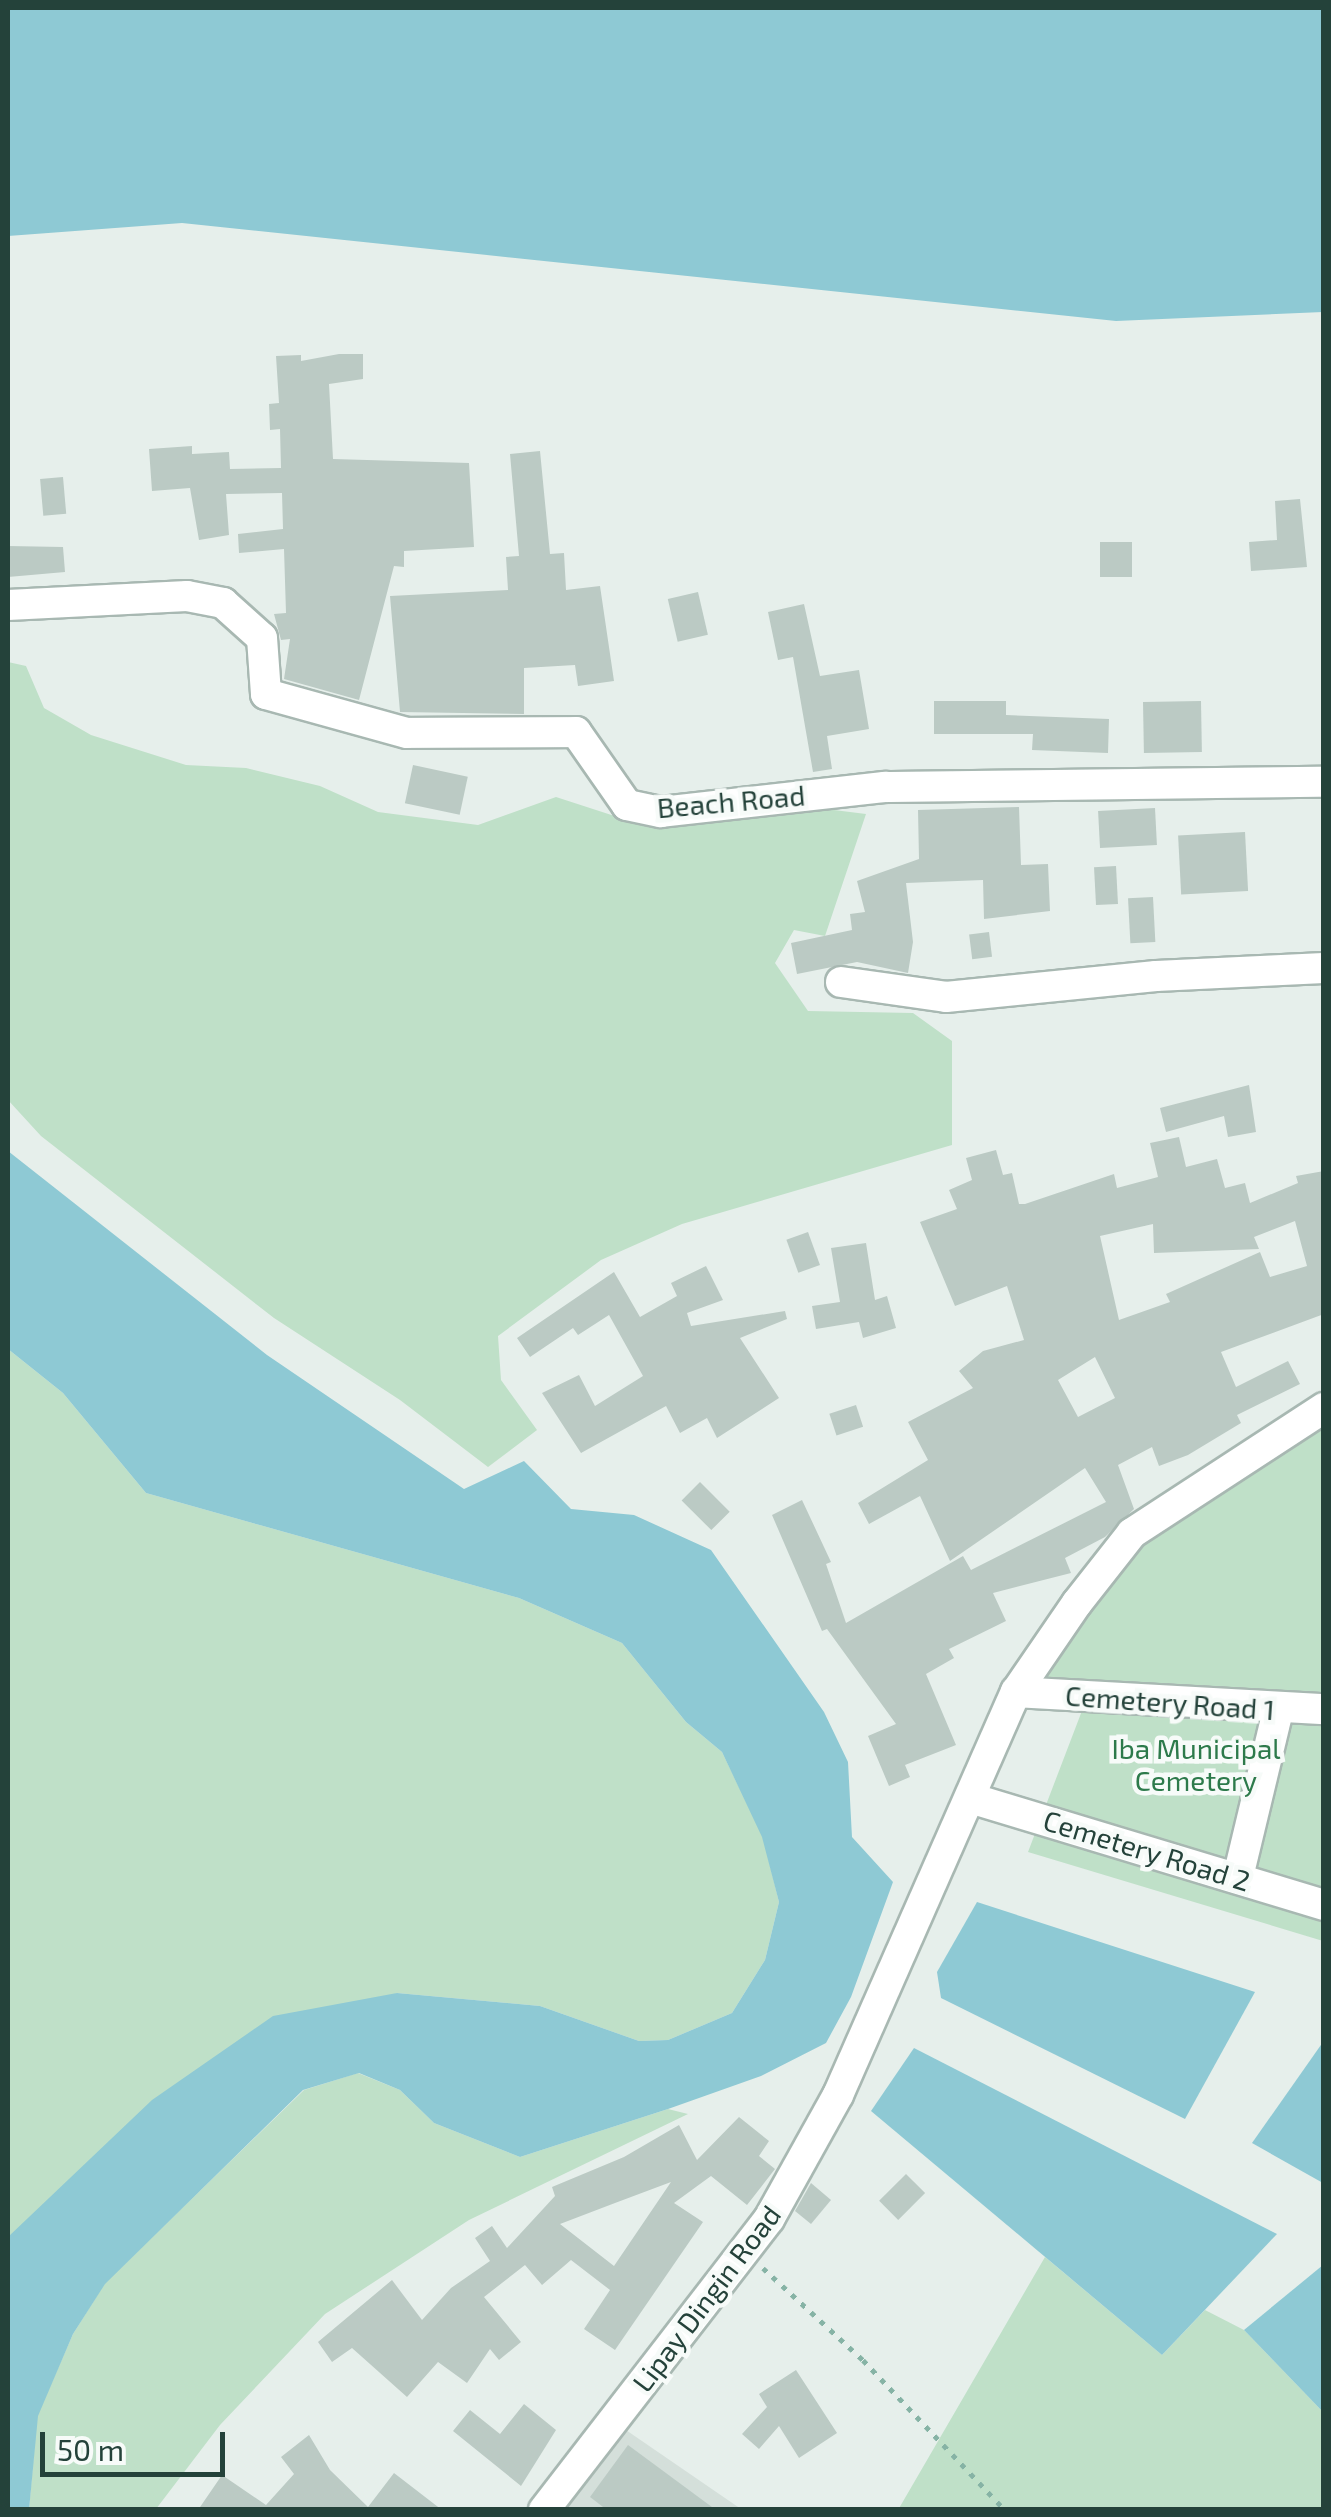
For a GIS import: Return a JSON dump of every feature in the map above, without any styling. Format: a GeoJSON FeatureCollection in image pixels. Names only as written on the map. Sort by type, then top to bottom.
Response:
{"type":"FeatureCollection","features":[{"type":"Feature","properties":{"kind":"street","name":"Beach Road"},"geometry":{"type":"LineString","coordinates":[[8,605],[187,596],[223,603],[262,638],[266,694],[407,733],[576,732],[627,805],[661,812],[884,787],[1324,782]]}},
{"type":"Feature","properties":{"kind":"street"},"geometry":{"type":"LineString","coordinates":[[841,982],[946,997],[1156,976],[1324,968]]}},
{"type":"Feature","properties":{"kind":"street"},"geometry":{"type":"LineString","coordinates":[[1016,1692],[1132,1533],[1324,1408]]}},
{"type":"Feature","properties":{"kind":"street","name":"Cemetery Road 1"},"geometry":{"type":"LineString","coordinates":[[1016,1692],[1278,1711],[1324,1709]]}},
{"type":"Feature","properties":{"kind":"street","name":"Lipay Dingin Road"},"geometry":{"type":"LineString","coordinates":[[544,2510],[746,2252],[838,2095],[1016,1692]]}},
{"type":"Feature","properties":{"kind":"street"},"geometry":{"type":"LineString","coordinates":[[1238,1877],[1278,1711]]}},
{"type":"Feature","properties":{"kind":"street","name":"Cemetery Road 2"},"geometry":{"type":"LineString","coordinates":[[970,1798],[1324,1905]]}},
{"type":"Feature","properties":{"kind":"path"},"geometry":{"type":"LineString","coordinates":[[746,2252],[863,2360],[1005,2510]]}},
{"type":"Feature","properties":{"kind":"shaded area"},"geometry":{"type":"Polygon","coordinates":[[[623,2428],[741,2509],[564,2510],[623,2428]]]}},
{"type":"Feature","properties":{"kind":"green space"},"geometry":{"type":"Polygon","coordinates":[[[8,662],[26,666],[44,708],[91,735],[186,765],[246,768],[320,786],[378,812],[478,825],[556,797],[633,822],[786,804],[866,814],[825,936],[794,930],[775,963],[808,1011],[913,1013],[952,1041],[952,1145],[682,1224],[601,1260],[498,1336],[501,1380],[537,1430],[488,1467],[400,1400],[274,1318],[41,1136],[8,1100],[8,662]]]}},
{"type":"Feature","properties":{"kind":"green space"},"geometry":{"type":"Polygon","coordinates":[[[8,1349],[63,1393],[146,1493],[519,1598],[622,1643],[686,1722],[722,1752],[763,1837],[779,1902],[765,1960],[732,2013],[668,2040],[639,2041],[540,2006],[397,1993],[8,2237],[8,1349]]]}},
{"type":"Feature","properties":{"kind":"green space","name":"Iba Municipal Cemetery"},"geometry":{"type":"Polygon","coordinates":[[[1323,1416],[1323,1941],[1028,1852],[1088,1695],[1030,1690],[1143,1534],[1323,1416]]]}},
{"type":"Feature","properties":{"kind":"green space"},"geometry":{"type":"Polygon","coordinates":[[[358,2073],[400,2090],[434,2123],[520,2157],[668,2109],[688,2114],[469,2220],[325,2314],[220,2425],[156,2509],[29,2510],[37,2416],[73,2334],[105,2283],[304,2090],[358,2073]]]}},
{"type":"Feature","properties":{"kind":"green space"},"geometry":{"type":"Polygon","coordinates":[[[1045,2257],[1162,2355],[1205,2310],[1244,2330],[1323,2412],[1323,2509],[898,2510],[1045,2257]]]}},
{"type":"Feature","properties":{"kind":"water"},"geometry":{"type":"Polygon","coordinates":[[[8,8],[1323,8],[1323,312],[1116,321],[182,223],[8,236],[8,8]]]}},
{"type":"Feature","properties":{"kind":"water"},"geometry":{"type":"Polygon","coordinates":[[[8,1151],[267,1355],[464,1489],[524,1461],[571,1509],[634,1515],[711,1550],[824,1712],[848,1762],[852,1837],[893,1882],[851,1997],[826,2043],[761,2076],[668,2109],[520,2157],[434,2123],[400,2090],[359,2073],[303,2090],[105,2284],[73,2334],[38,2416],[29,2510],[8,2509],[8,2237],[152,2100],[273,2016],[397,1993],[540,2006],[639,2041],[668,2040],[732,2013],[765,1960],[779,1902],[762,1837],[722,1752],[686,1722],[622,1643],[519,1598],[146,1493],[63,1393],[8,1349],[8,1151]]]}},
{"type":"Feature","properties":{"kind":"water"},"geometry":{"type":"Polygon","coordinates":[[[977,1902],[1255,1992],[1185,2119],[941,1998],[937,1972],[977,1902]]]}},
{"type":"Feature","properties":{"kind":"water"},"geometry":{"type":"Polygon","coordinates":[[[1323,2042],[1323,2183],[1252,2143],[1323,2042]]]}},
{"type":"Feature","properties":{"kind":"water"},"geometry":{"type":"Polygon","coordinates":[[[914,2048],[1277,2234],[1162,2355],[871,2111],[914,2048]]]}},
{"type":"Feature","properties":{"kind":"water"},"geometry":{"type":"Polygon","coordinates":[[[1323,2265],[1323,2412],[1244,2330],[1323,2265]]]}},
{"type":"Feature","properties":{"kind":"building"},"geometry":{"type":"Polygon","coordinates":[[[363,354],[363,379],[329,384],[333,459],[469,463],[474,547],[404,551],[404,567],[394,566],[359,700],[284,679],[290,639],[281,640],[274,614],[286,613],[284,549],[239,553],[238,534],[283,529],[282,493],[226,494],[229,535],[199,540],[190,488],[152,491],[149,449],[192,446],[192,454],[229,452],[230,469],[281,468],[280,429],[270,430],[269,404],[279,403],[276,356],[301,355],[301,361],[363,354]]]}},
{"type":"Feature","properties":{"kind":"building"},"geometry":{"type":"Polygon","coordinates":[[[540,451],[550,554],[564,553],[566,590],[600,586],[614,681],[578,686],[575,665],[524,668],[524,714],[400,712],[390,596],[508,590],[506,557],[519,556],[510,454],[540,451]]]}},
{"type":"Feature","properties":{"kind":"building"},"geometry":{"type":"Polygon","coordinates":[[[63,477],[66,514],[43,516],[40,479],[63,477]]]}},
{"type":"Feature","properties":{"kind":"building"},"geometry":{"type":"Polygon","coordinates":[[[1300,499],[1307,567],[1251,571],[1249,542],[1277,540],[1275,501],[1300,499]]]}},
{"type":"Feature","properties":{"kind":"building"},"geometry":{"type":"Polygon","coordinates":[[[1100,542],[1132,542],[1132,577],[1100,577],[1100,542]]]}},
{"type":"Feature","properties":{"kind":"building"},"geometry":{"type":"Polygon","coordinates":[[[8,546],[63,547],[65,572],[8,577],[8,546]]]}},
{"type":"Feature","properties":{"kind":"building"},"geometry":{"type":"Polygon","coordinates":[[[698,592],[708,635],[678,642],[668,599],[698,592]]]}},
{"type":"Feature","properties":{"kind":"building"},"geometry":{"type":"Polygon","coordinates":[[[804,604],[820,676],[859,670],[869,729],[827,736],[832,769],[813,772],[793,657],[778,660],[768,612],[804,604]]]}},
{"type":"Feature","properties":{"kind":"building"},"geometry":{"type":"Polygon","coordinates":[[[934,701],[1006,701],[1006,715],[1109,719],[1108,753],[1032,750],[1033,734],[934,734],[934,701]]]}},
{"type":"Feature","properties":{"kind":"building"},"geometry":{"type":"Polygon","coordinates":[[[1201,701],[1202,752],[1144,753],[1143,702],[1201,701]]]}},
{"type":"Feature","properties":{"kind":"building"},"geometry":{"type":"Polygon","coordinates":[[[413,765],[468,777],[460,815],[405,803],[413,765]]]}},
{"type":"Feature","properties":{"kind":"building"},"geometry":{"type":"Polygon","coordinates":[[[1019,807],[1021,865],[1048,864],[1050,911],[984,919],[983,880],[906,883],[913,942],[908,973],[857,962],[797,974],[791,943],[852,930],[850,914],[865,912],[857,881],[919,859],[918,810],[1019,807]]]}},
{"type":"Feature","properties":{"kind":"building"},"geometry":{"type":"Polygon","coordinates":[[[1155,808],[1157,845],[1100,848],[1098,811],[1155,808]]]}},
{"type":"Feature","properties":{"kind":"building"},"geometry":{"type":"Polygon","coordinates":[[[1245,832],[1248,891],[1181,894],[1178,836],[1245,832]]]}},
{"type":"Feature","properties":{"kind":"building"},"geometry":{"type":"Polygon","coordinates":[[[1116,866],[1118,904],[1096,905],[1094,867],[1116,866]]]}},
{"type":"Feature","properties":{"kind":"building"},"geometry":{"type":"Polygon","coordinates":[[[1153,897],[1155,942],[1130,943],[1128,898],[1153,897]]]}},
{"type":"Feature","properties":{"kind":"building"},"geometry":{"type":"Polygon","coordinates":[[[989,932],[992,957],[972,959],[969,934],[989,932]]]}},
{"type":"Feature","properties":{"kind":"building"},"geometry":{"type":"Polygon","coordinates":[[[1249,1085],[1256,1132],[1228,1137],[1224,1116],[1166,1132],[1160,1108],[1249,1085]]]}},
{"type":"Feature","properties":{"kind":"building"},"geometry":{"type":"Polygon","coordinates":[[[1179,1137],[1186,1167],[1217,1159],[1225,1188],[1245,1183],[1250,1203],[1298,1183],[1296,1176],[1324,1171],[1324,1314],[1221,1352],[1236,1387],[1288,1361],[1300,1384],[1237,1415],[1241,1423],[1188,1455],[1159,1466],[1152,1447],[1118,1465],[1134,1509],[1105,1537],[1065,1558],[1071,1573],[993,1593],[1006,1621],[949,1649],[954,1658],[926,1674],[956,1745],[905,1765],[910,1777],[889,1786],[868,1736],[896,1724],[827,1629],[822,1631],[772,1515],[802,1500],[831,1562],[826,1564],[846,1623],[963,1556],[971,1570],[1106,1502],[1085,1468],[950,1561],[920,1496],[869,1524],[858,1503],[928,1460],[908,1422],[973,1388],[959,1371],[983,1351],[1024,1340],[1007,1286],[955,1306],[920,1222],[957,1209],[949,1190],[972,1180],[966,1158],[996,1150],[1003,1175],[1012,1173],[1019,1204],[1025,1204],[1114,1174],[1117,1188],[1158,1177],[1150,1143],[1179,1137]],[[1295,1221],[1254,1237],[1259,1249],[1154,1253],[1153,1224],[1100,1236],[1119,1320],[1170,1302],[1166,1294],[1260,1252],[1270,1277],[1307,1266],[1295,1221]],[[1095,1357],[1058,1380],[1078,1417],[1115,1398],[1095,1357]]]}},
{"type":"Feature","properties":{"kind":"building"},"geometry":{"type":"Polygon","coordinates":[[[808,1232],[820,1265],[798,1273],[786,1240],[808,1232]]]}},
{"type":"Feature","properties":{"kind":"building"},"geometry":{"type":"Polygon","coordinates":[[[866,1243],[875,1300],[887,1296],[896,1328],[863,1338],[859,1322],[816,1329],[812,1306],[840,1302],[831,1248],[866,1243]]]}},
{"type":"Feature","properties":{"kind":"building"},"geometry":{"type":"Polygon","coordinates":[[[706,1266],[723,1300],[687,1313],[691,1326],[785,1311],[787,1319],[740,1338],[779,1398],[717,1438],[707,1418],[680,1433],[666,1406],[581,1453],[542,1393],[579,1375],[595,1406],[643,1376],[609,1315],[578,1335],[573,1328],[530,1357],[517,1338],[614,1272],[640,1317],[677,1296],[671,1283],[706,1266]]]}},
{"type":"Feature","properties":{"kind":"building"},"geometry":{"type":"Polygon","coordinates":[[[856,1405],[863,1427],[836,1436],[829,1414],[856,1405]]]}},
{"type":"Feature","properties":{"kind":"building"},"geometry":{"type":"Polygon","coordinates":[[[700,1482],[730,1512],[711,1530],[682,1500],[700,1482]]]}},
{"type":"Feature","properties":{"kind":"building"},"geometry":{"type":"Polygon","coordinates":[[[739,2117],[769,2141],[759,2156],[775,2169],[747,2205],[711,2176],[674,2203],[703,2222],[615,2350],[584,2329],[610,2290],[571,2260],[542,2285],[525,2265],[484,2297],[521,2342],[499,2360],[490,2349],[467,2383],[438,2362],[407,2397],[352,2348],[332,2362],[318,2342],[392,2280],[422,2320],[451,2288],[490,2261],[475,2238],[492,2226],[507,2248],[555,2196],[552,2187],[624,2157],[679,2125],[697,2160],[739,2117]],[[671,2182],[560,2224],[614,2266],[671,2182]]]}},
{"type":"Feature","properties":{"kind":"building"},"geometry":{"type":"Polygon","coordinates":[[[906,2174],[925,2193],[898,2220],[879,2201],[906,2174]]]}},
{"type":"Feature","properties":{"kind":"building"},"geometry":{"type":"Polygon","coordinates":[[[811,2183],[831,2200],[811,2224],[795,2211],[811,2183]]]}},
{"type":"Feature","properties":{"kind":"building"},"geometry":{"type":"Polygon","coordinates":[[[796,2370],[837,2433],[799,2458],[779,2426],[759,2449],[742,2434],[767,2407],[759,2394],[796,2370]]]}},
{"type":"Feature","properties":{"kind":"building"},"geometry":{"type":"Polygon","coordinates":[[[524,2404],[556,2430],[521,2486],[453,2431],[470,2410],[500,2434],[524,2404]]]}},
{"type":"Feature","properties":{"kind":"building"},"geometry":{"type":"Polygon","coordinates":[[[309,2435],[330,2470],[368,2507],[394,2473],[442,2510],[198,2510],[222,2475],[266,2505],[294,2474],[281,2457],[309,2435]]]}},
{"type":"Feature","properties":{"kind":"building"},"geometry":{"type":"Polygon","coordinates":[[[628,2445],[716,2510],[607,2510],[590,2497],[628,2445]]]}}]}
